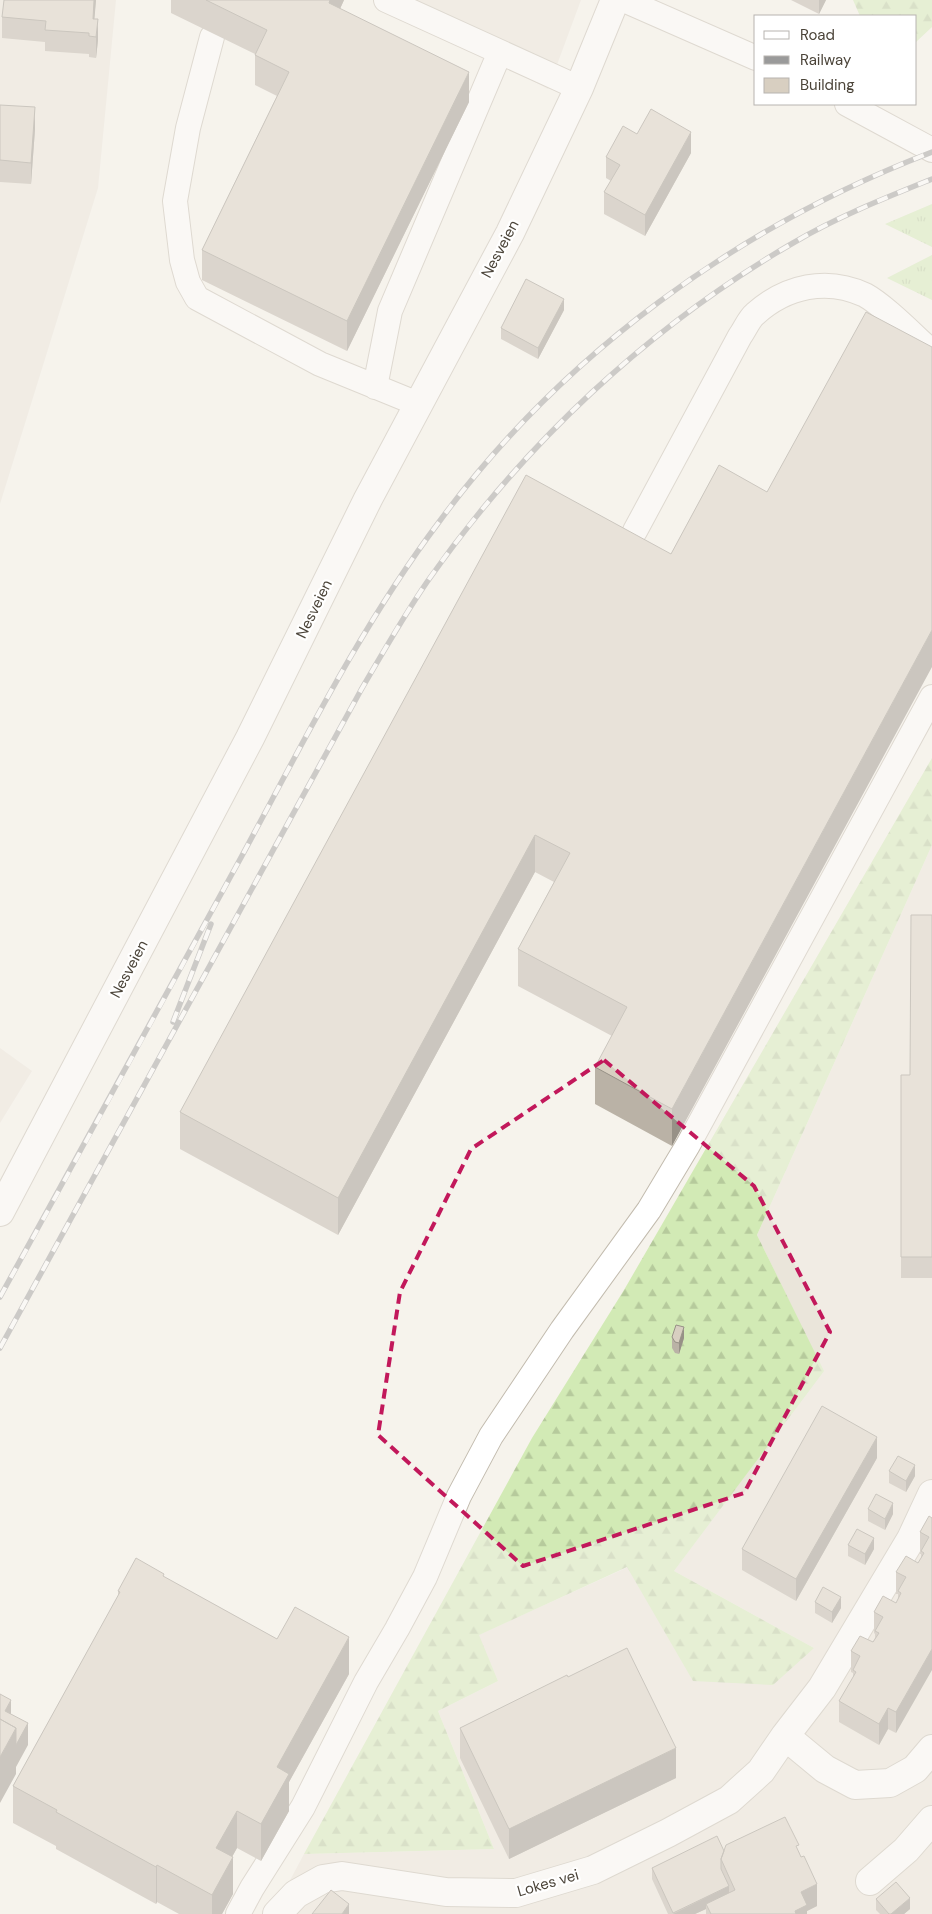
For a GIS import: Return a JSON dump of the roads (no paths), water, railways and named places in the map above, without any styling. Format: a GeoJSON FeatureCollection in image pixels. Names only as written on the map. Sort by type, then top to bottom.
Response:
{"type":"FeatureCollection","features":[{"type":"Feature","properties":{"kind":"street","name":"Nesveien"},"geometry":{"type":"LineString","coordinates":[[0,1212],[250,738],[368,499],[510,233],[579,88],[615,0]]}},
{"type":"Feature","properties":{"kind":"street","name":"Lokes vei"},"geometry":{"type":"LineString","coordinates":[[277,1914],[296,1894],[323,1879],[342,1876],[446,1892],[516,1894],[592,1870],[668,1833],[729,1800],[761,1771],[822,1688],[911,1539],[932,1494]]}},
{"type":"Feature","properties":{"kind":"street"},"geometry":{"type":"LineString","coordinates":[[785,1736],[825,1769],[855,1785],[890,1783],[915,1769],[932,1749]]}},
{"type":"Feature","properties":{"kind":"street"},"geometry":{"type":"LineString","coordinates":[[870,1881],[906,1850],[932,1820]]}},
{"type":"Feature","properties":{"kind":"lane"},"geometry":{"type":"LineString","coordinates":[[386,0],[579,88]]}},
{"type":"Feature","properties":{"kind":"lane"},"geometry":{"type":"LineString","coordinates":[[624,0],[754,57]]}},
{"type":"Feature","properties":{"kind":"lane"},"geometry":{"type":"LineString","coordinates":[[212,37],[188,128],[176,200],[182,260],[188,282],[197,298],[320,364],[418,404]]}},
{"type":"Feature","properties":{"kind":"lane"},"geometry":{"type":"LineString","coordinates":[[375,387],[390,311],[500,52]]}},
{"type":"Feature","properties":{"kind":"lane"},"geometry":{"type":"LineString","coordinates":[[848,105],[932,150]]}},
{"type":"Feature","properties":{"kind":"lane"},"geometry":{"type":"LineString","coordinates":[[635,531],[740,336],[754,314],[778,297],[800,287],[823,285],[845,287],[866,296],[932,352]]}},
{"type":"Feature","properties":{"kind":"lane"},"geometry":{"type":"LineString","coordinates":[[238,1914],[252,1888],[303,1807],[366,1682],[402,1621],[425,1577],[460,1496],[491,1436],[562,1330],[654,1202],[693,1137],[932,697]]}},
{"type":"Feature","properties":{"kind":"railway"},"geometry":{"type":"LineString","coordinates":[[0,1297],[357,645],[410,562],[488,461],[541,404],[598,351],[659,302],[724,257],[791,217],[860,182],[932,152]]}},
{"type":"Feature","properties":{"kind":"railway"},"geometry":{"type":"LineString","coordinates":[[0,1348],[361,690],[418,595],[464,532],[504,483],[547,437],[639,351],[688,312],[740,276],[793,243],[861,208],[932,179]]}},
{"type":"Feature","properties":{"kind":"railway"},"geometry":{"type":"LineString","coordinates":[[173,1022],[211,924]]}}]}
